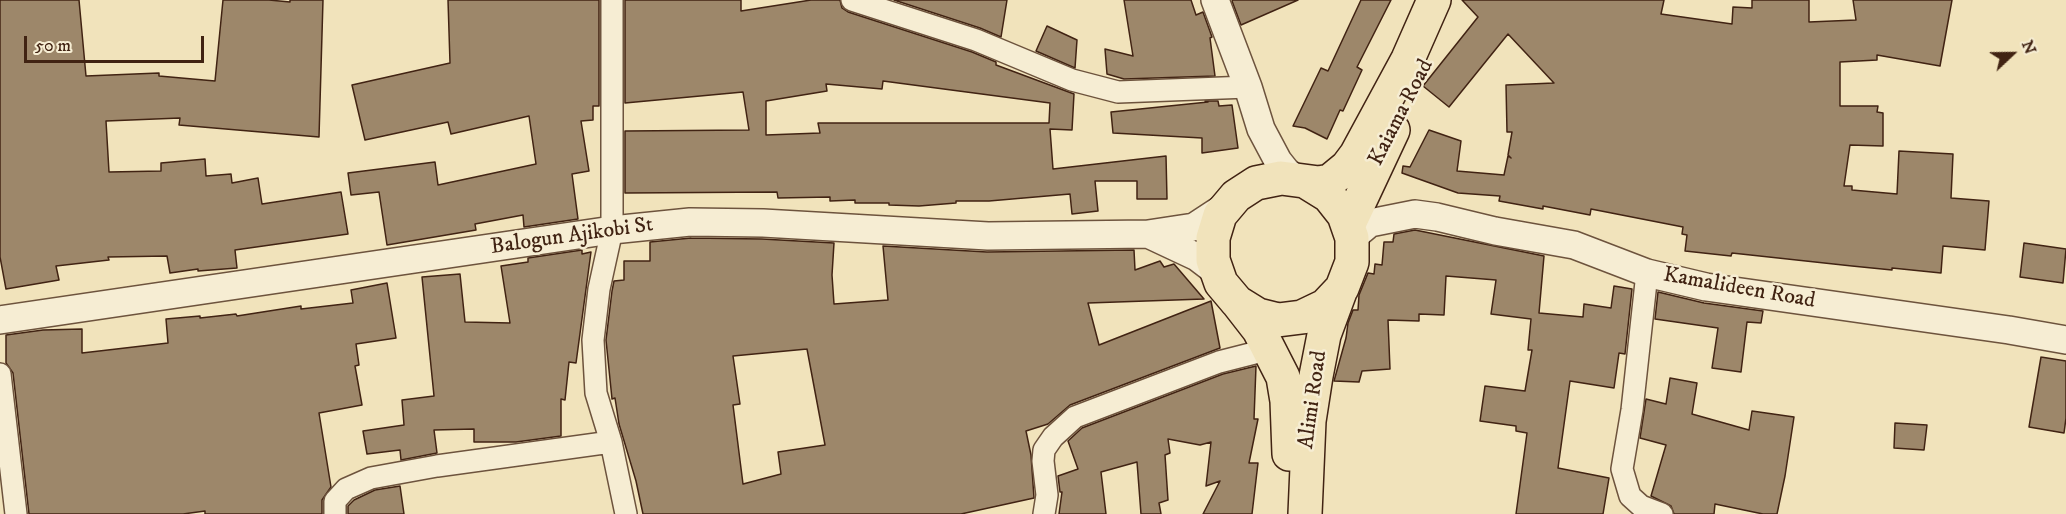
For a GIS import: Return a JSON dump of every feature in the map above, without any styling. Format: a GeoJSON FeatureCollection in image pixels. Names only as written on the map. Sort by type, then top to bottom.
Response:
{"type":"FeatureCollection","features":[{"type":"Feature","properties":{"kind":"highway","name":"Kaiama Road"},"geometry":{"type":"LineString","coordinates":[[1303,182],[1330,181],[1347,167],[1356,155],[1408,59],[1434,0]]}},
{"type":"Feature","properties":{"kind":"highway","name":"Kaiama Road"},"geometry":{"type":"LineString","coordinates":[[1350,232],[1393,129],[1428,63],[1455,0]]}},
{"type":"Feature","properties":{"kind":"highway"},"geometry":{"type":"LineString","coordinates":[[1237,302],[1258,315],[1278,320],[1302,317],[1325,306],[1342,288],[1352,262],[1350,232],[1344,214],[1329,196],[1303,182],[1281,178],[1256,183],[1238,196],[1220,215],[1213,238],[1213,260],[1221,283],[1259,330],[1283,377],[1289,441],[1288,514]]}},
{"type":"Feature","properties":{"kind":"highway","name":"Alimi Road"},"geometry":{"type":"LineString","coordinates":[[1305,514],[1309,421],[1316,376],[1324,335],[1342,288]]}},
{"type":"Feature","properties":{"kind":"street"},"geometry":{"type":"LineString","coordinates":[[612,0],[612,230],[599,289],[593,340],[596,393],[611,442],[626,514]]}},
{"type":"Feature","properties":{"kind":"street"},"geometry":{"type":"LineString","coordinates":[[852,0],[976,40],[1072,80],[1118,92],[1248,87]]}},
{"type":"Feature","properties":{"kind":"street"},"geometry":{"type":"LineString","coordinates":[[1215,0],[1248,87],[1261,129],[1278,161],[1286,171],[1303,182]]}},
{"type":"Feature","properties":{"kind":"street"},"geometry":{"type":"LineString","coordinates":[[1238,196],[1256,171],[1260,153],[1261,129]]}},
{"type":"Feature","properties":{"kind":"street","name":"Balogun Ajikobi St"},"geometry":{"type":"LineString","coordinates":[[0,320],[612,230],[690,222],[752,223],[988,236],[1148,234],[1194,227],[1238,196]]}},
{"type":"Feature","properties":{"kind":"street","name":"Kamalideen Road"},"geometry":{"type":"LineString","coordinates":[[1350,232],[1370,224],[1415,214],[1437,217],[1495,231],[1574,245],[1647,273],[1706,287],[2066,340]]}},
{"type":"Feature","properties":{"kind":"street"},"geometry":{"type":"LineString","coordinates":[[1148,234],[1197,257],[1218,273]]}},
{"type":"Feature","properties":{"kind":"street"},"geometry":{"type":"LineString","coordinates":[[1647,273],[1632,410],[1622,469],[1630,496],[1641,506],[1662,514]]}},
{"type":"Feature","properties":{"kind":"street"},"geometry":{"type":"LineString","coordinates":[[1044,514],[1047,495],[1044,450],[1053,437],[1075,417],[1219,362],[1270,349]]}},
{"type":"Feature","properties":{"kind":"street"},"geometry":{"type":"LineString","coordinates":[[0,374],[16,514]]}},
{"type":"Feature","properties":{"kind":"street"},"geometry":{"type":"LineString","coordinates":[[335,514],[335,501],[346,489],[371,478],[437,466],[611,442]]}},
{"type":"Feature","properties":{"kind":"building"},"geometry":{"type":"Polygon","coordinates":[[[0,0],[79,0],[86,76],[159,73],[159,76],[215,81],[223,0],[290,2],[290,0],[323,0],[319,137],[179,125],[180,118],[106,121],[109,172],[161,171],[161,163],[205,159],[206,176],[231,174],[232,183],[258,178],[262,204],[341,192],[348,234],[235,250],[237,268],[198,271],[198,269],[170,273],[167,256],[108,257],[109,260],[56,266],[59,280],[6,289],[0,257],[0,0]]]}},
{"type":"Feature","properties":{"kind":"building"},"geometry":{"type":"Polygon","coordinates":[[[448,0],[599,0],[599,106],[593,106],[593,120],[581,121],[589,171],[572,174],[578,219],[524,227],[523,215],[475,224],[476,230],[387,245],[379,192],[351,195],[348,173],[435,162],[438,185],[536,164],[529,116],[451,134],[448,122],[365,140],[352,85],[450,63],[448,0]]]}},
{"type":"Feature","properties":{"kind":"building"},"geometry":{"type":"Polygon","coordinates":[[[625,0],[741,0],[741,11],[811,0],[840,0],[842,8],[848,12],[972,52],[996,62],[996,65],[1074,94],[1072,130],[1050,129],[1053,169],[1166,156],[1167,199],[1137,199],[1137,181],[1095,181],[1098,211],[1072,214],[1070,194],[989,201],[956,201],[956,203],[919,206],[855,203],[855,200],[830,201],[830,197],[778,198],[777,192],[625,193],[625,131],[749,130],[743,92],[625,103],[625,0]],[[883,81],[882,89],[826,84],[827,91],[766,101],[766,135],[820,133],[818,123],[1049,123],[1050,103],[883,81]]]}},
{"type":"Feature","properties":{"kind":"building"},"geometry":{"type":"Polygon","coordinates":[[[894,0],[1007,0],[1001,37],[980,28],[894,0]]]}},
{"type":"Feature","properties":{"kind":"building"},"geometry":{"type":"Polygon","coordinates":[[[1124,0],[1191,0],[1196,15],[1203,12],[1212,37],[1210,38],[1215,76],[1124,79],[1107,74],[1105,49],[1133,56],[1124,0]]]}},
{"type":"Feature","properties":{"kind":"building"},"geometry":{"type":"Polygon","coordinates":[[[1233,0],[1298,0],[1241,25],[1233,0]]]}},
{"type":"Feature","properties":{"kind":"building"},"geometry":{"type":"Polygon","coordinates":[[[1361,0],[1391,0],[1357,67],[1362,70],[1343,111],[1340,110],[1327,139],[1305,128],[1293,126],[1321,68],[1328,71],[1361,0]]]}},
{"type":"Feature","properties":{"kind":"building"},"geometry":{"type":"Polygon","coordinates":[[[1462,0],[1664,0],[1661,14],[1732,24],[1733,7],[1752,8],[1752,0],[1809,0],[1809,22],[1856,20],[1853,0],[1952,0],[1940,66],[1877,55],[1877,60],[1840,62],[1840,106],[1878,106],[1877,112],[1883,113],[1883,146],[1850,145],[1844,186],[1852,186],[1852,190],[1897,194],[1899,151],[1953,154],[1951,198],[1989,201],[1985,250],[1943,246],[1941,273],[1732,253],[1731,256],[1685,251],[1687,235],[1682,234],[1683,227],[1591,209],[1590,215],[1499,201],[1500,196],[1458,193],[1402,173],[1403,166],[1410,167],[1429,130],[1461,141],[1457,171],[1504,175],[1508,156],[1511,158],[1508,155],[1512,132],[1507,132],[1506,85],[1554,83],[1508,34],[1449,107],[1423,86],[1478,17],[1462,0]]]}},
{"type":"Feature","properties":{"kind":"building"},"geometry":{"type":"Polygon","coordinates":[[[1047,26],[1077,40],[1075,68],[1036,51],[1047,26]]]}},
{"type":"Feature","properties":{"kind":"building"},"geometry":{"type":"Polygon","coordinates":[[[1205,101],[1218,101],[1219,106],[1232,105],[1238,148],[1202,153],[1202,138],[1113,133],[1111,112],[1208,102],[1205,101]]]}},
{"type":"Feature","properties":{"kind":"building"},"geometry":{"type":"Polygon","coordinates":[[[1415,230],[1544,256],[1539,313],[1583,317],[1584,304],[1611,308],[1614,286],[1632,289],[1625,354],[1619,353],[1614,388],[1570,381],[1558,468],[1609,478],[1603,514],[1516,514],[1527,433],[1516,431],[1516,426],[1480,421],[1485,386],[1525,391],[1532,350],[1528,350],[1531,319],[1491,314],[1496,280],[1446,276],[1444,315],[1419,314],[1419,321],[1388,320],[1390,369],[1362,371],[1359,382],[1334,381],[1348,323],[1353,310],[1358,310],[1359,295],[1368,273],[1374,274],[1375,264],[1382,265],[1384,242],[1393,242],[1394,234],[1415,230]]]}},
{"type":"Feature","properties":{"kind":"building"},"geometry":{"type":"Polygon","coordinates":[[[691,238],[834,243],[832,275],[834,304],[888,300],[883,246],[987,252],[1134,250],[1135,270],[1160,261],[1164,267],[1174,264],[1204,299],[1088,303],[1099,345],[1211,301],[1220,348],[1070,405],[1048,424],[1026,431],[1031,455],[1034,498],[961,514],[643,514],[619,424],[615,398],[612,399],[606,340],[614,281],[624,280],[624,261],[650,261],[650,242],[691,238]],[[807,349],[733,356],[740,404],[733,405],[743,484],[781,474],[778,452],[825,445],[807,349]]]}},
{"type":"Feature","properties":{"kind":"building"},"geometry":{"type":"Polygon","coordinates":[[[2024,243],[2066,249],[2063,283],[2020,277],[2024,243]]]}},
{"type":"Feature","properties":{"kind":"building"},"geometry":{"type":"Polygon","coordinates":[[[582,250],[582,254],[591,252],[576,363],[569,362],[565,400],[561,399],[561,436],[516,442],[474,442],[474,429],[434,430],[437,453],[401,460],[400,450],[367,454],[363,431],[404,425],[402,400],[434,396],[422,277],[460,274],[465,322],[510,323],[501,266],[528,262],[528,258],[582,250]]]}},
{"type":"Feature","properties":{"kind":"building"},"geometry":{"type":"Polygon","coordinates":[[[387,283],[396,338],[356,344],[359,365],[355,366],[362,405],[319,413],[331,487],[322,500],[322,514],[205,514],[205,511],[183,514],[29,514],[13,373],[6,363],[6,335],[43,330],[82,329],[82,353],[168,343],[166,319],[236,314],[237,316],[301,306],[301,309],[353,303],[351,290],[387,283]]]}},
{"type":"Feature","properties":{"kind":"building"},"geometry":{"type":"Polygon","coordinates":[[[1658,292],[1704,303],[1763,311],[1761,323],[1747,322],[1741,372],[1712,368],[1718,328],[1655,319],[1658,292]]]}},
{"type":"Feature","properties":{"kind":"building"},"geometry":{"type":"Polygon","coordinates":[[[2041,357],[2066,361],[2064,433],[2029,427],[2041,357]]]}},
{"type":"Feature","properties":{"kind":"building"},"geometry":{"type":"Polygon","coordinates":[[[1256,366],[1254,419],[1258,419],[1249,463],[1258,463],[1252,514],[1203,514],[1220,481],[1206,486],[1211,442],[1200,445],[1168,439],[1170,453],[1165,455],[1168,500],[1159,503],[1161,514],[1141,514],[1137,462],[1101,472],[1106,514],[1059,514],[1062,492],[1060,492],[1058,476],[1078,469],[1068,441],[1082,428],[1223,374],[1256,366]]]}},
{"type":"Feature","properties":{"kind":"building"},"geometry":{"type":"Polygon","coordinates":[[[1670,378],[1697,383],[1692,414],[1749,430],[1752,411],[1794,417],[1777,514],[1763,514],[1715,504],[1714,514],[1674,514],[1671,506],[1651,496],[1666,445],[1640,438],[1646,399],[1666,404],[1670,378]]]}},
{"type":"Feature","properties":{"kind":"building"},"geometry":{"type":"Polygon","coordinates":[[[1895,423],[1927,425],[1924,450],[1894,448],[1895,423]]]}},
{"type":"Feature","properties":{"kind":"building"},"geometry":{"type":"Polygon","coordinates":[[[400,486],[404,514],[348,514],[348,506],[354,500],[375,490],[400,486]]]}}]}
